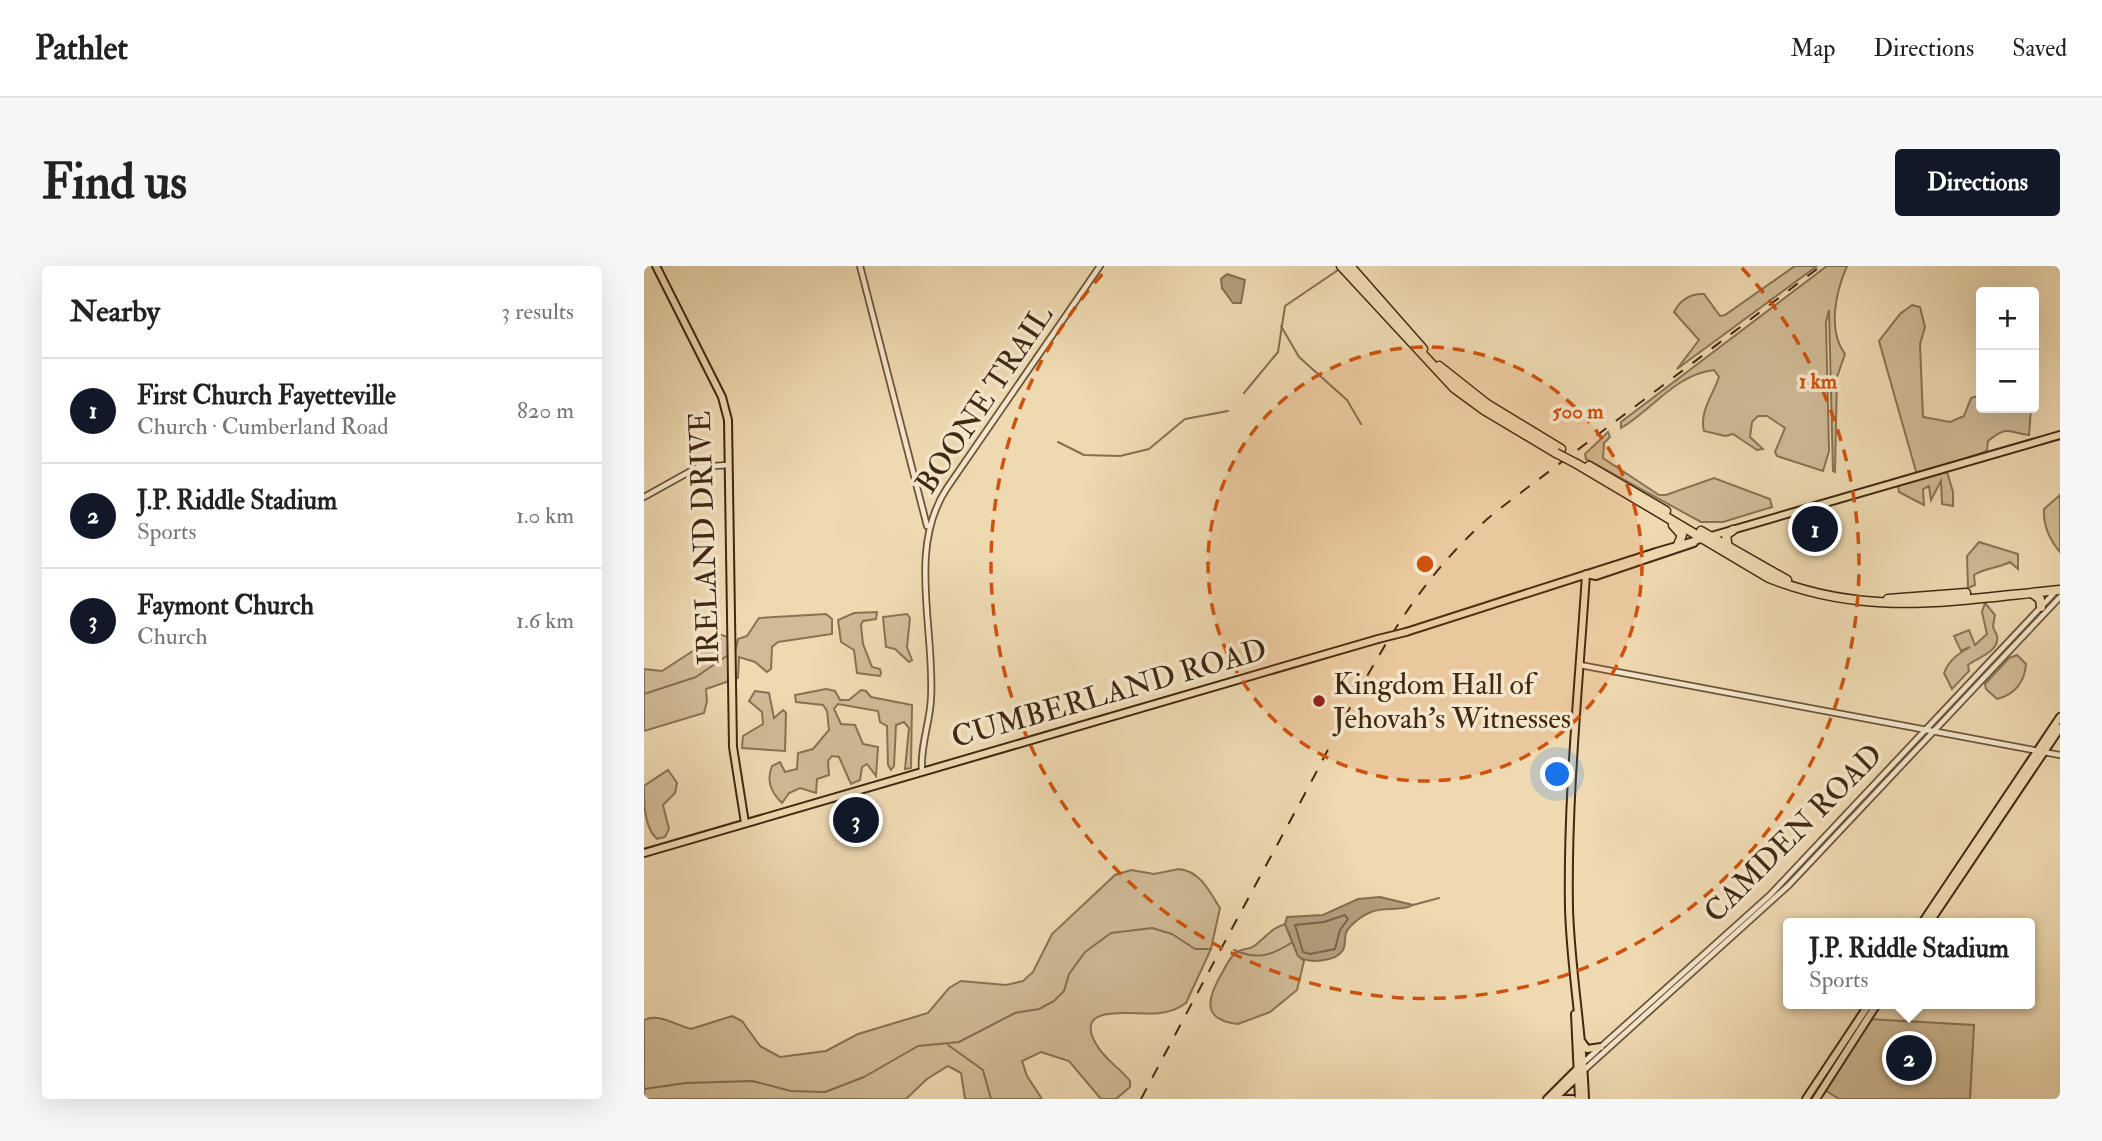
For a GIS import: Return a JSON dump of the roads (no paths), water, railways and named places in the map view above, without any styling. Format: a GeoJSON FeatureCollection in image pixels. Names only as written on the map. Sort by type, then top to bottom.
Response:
{"type":"FeatureCollection","features":[{"type":"Feature","properties":{"kind":"highway"},"geometry":{"type":"LineString","coordinates":[[1341,266],[1429,363],[1484,410],[1559,451],[1769,578],[1801,591],[1836,600],[1872,604],[2059,590]]}},
{"type":"Feature","properties":{"kind":"highway"},"geometry":{"type":"LineString","coordinates":[[1350,266],[1455,385],[1559,451]]}},
{"type":"Feature","properties":{"kind":"highway"},"geometry":{"type":"LineString","coordinates":[[1579,463],[1704,539],[1728,548],[1770,572],[1807,588],[1849,597],[1905,601],[1943,595],[2059,590]]}},
{"type":"Feature","properties":{"kind":"highway"},"geometry":{"type":"LineString","coordinates":[[1663,515],[1682,535],[1678,545]]}},
{"type":"Feature","properties":{"kind":"highway"},"geometry":{"type":"LineString","coordinates":[[1728,548],[1726,535],[1734,530]]}},
{"type":"Feature","properties":{"kind":"highway"},"geometry":{"type":"LineString","coordinates":[[2032,593],[2040,599],[2041,607]]}},
{"type":"Feature","properties":{"kind":"main road","name":"IRELAND DRIVE"},"geometry":{"type":"LineString","coordinates":[[656,266],[725,405],[729,465],[733,744],[745,824]]}},
{"type":"Feature","properties":{"kind":"main road","name":"CUMBERLAND ROAD"},"geometry":{"type":"LineString","coordinates":[[644,853],[1406,632],[1678,545],[2060,435]]}},
{"type":"Feature","properties":{"kind":"main road","name":"CUMBERLAND ROAD"},"geometry":{"type":"LineString","coordinates":[[1586,575],[1596,576],[1690,547],[1704,539]]}},
{"type":"Feature","properties":{"kind":"main road"},"geometry":{"type":"LineString","coordinates":[[1579,1099],[1581,1041],[1576,1012],[1569,883],[1586,575]]}},
{"type":"Feature","properties":{"kind":"main road"},"geometry":{"type":"LineString","coordinates":[[1930,918],[2041,751],[2060,718]]}},
{"type":"Feature","properties":{"kind":"main road"},"geometry":{"type":"LineString","coordinates":[[1933,913],[1950,881],[2060,728]]}},
{"type":"Feature","properties":{"kind":"main road"},"geometry":{"type":"LineString","coordinates":[[1811,1099],[1822,1075],[1869,1009]]}},
{"type":"Feature","properties":{"kind":"main road"},"geometry":{"type":"LineString","coordinates":[[1811,1099],[1861,1028],[1870,1009]]}},
{"type":"Feature","properties":{"kind":"main road"},"geometry":{"type":"LineString","coordinates":[[1576,1012],[1573,1023],[1585,1099]]}},
{"type":"Feature","properties":{"kind":"main road"},"geometry":{"type":"LineString","coordinates":[[1581,1041],[1587,1049],[1601,1047]]}},
{"type":"Feature","properties":{"kind":"main road","name":"CAMDEN ROAD"},"geometry":{"type":"LineString","coordinates":[[1547,1099],[1580,1070]]}},
{"type":"Feature","properties":{"kind":"main road","name":"CAMDEN ROAD"},"geometry":{"type":"LineString","coordinates":[[1555,1099],[1580,1070]]}},
{"type":"Feature","properties":{"kind":"main road"},"geometry":{"type":"LineString","coordinates":[[1562,1099],[1573,1099]]}},
{"type":"Feature","properties":{"kind":"street"},"geometry":{"type":"LineString","coordinates":[[860,266],[928,527]]}},
{"type":"Feature","properties":{"kind":"street","name":"BOONE TRAIL"},"geometry":{"type":"LineString","coordinates":[[922,772],[921,744],[931,697],[928,527],[947,488],[1100,266]]}},
{"type":"Feature","properties":{"kind":"street"},"geometry":{"type":"LineString","coordinates":[[644,497],[698,467],[717,463],[729,465]]}},
{"type":"Feature","properties":{"kind":"street","name":"CAMDEN ROAD"},"geometry":{"type":"LineString","coordinates":[[1580,1070],[1601,1047],[1770,895],[2059,590]]}},
{"type":"Feature","properties":{"kind":"street","name":"CAMDEN ROAD"},"geometry":{"type":"LineString","coordinates":[[1580,1070],[1789,885],[1848,826],[2059,590]]}},
{"type":"Feature","properties":{"kind":"street"},"geometry":{"type":"LineString","coordinates":[[1580,665],[2060,755]]}},
{"type":"Feature","properties":{"kind":"water"},"geometry":{"type":"Polygon","coordinates":[[[1227,274],[1245,280],[1241,303],[1233,303],[1222,288],[1221,279],[1227,274]]]}},
{"type":"Feature","properties":{"kind":"water"},"geometry":{"type":"Polygon","coordinates":[[[1380,897],[1413,905],[1376,910],[1360,918],[1345,935],[1343,950],[1334,957],[1314,961],[1298,956],[1285,924],[1287,917],[1323,915],[1358,899],[1380,897]]]}},
{"type":"Feature","properties":{"kind":"waterway"},"geometry":{"type":"LineString","coordinates":[[1244,393],[1278,352],[1285,306],[1338,270]]}},
{"type":"Feature","properties":{"kind":"waterway"},"geometry":{"type":"LineString","coordinates":[[1281,326],[1299,357],[1347,400],[1361,424]]}},
{"type":"Feature","properties":{"kind":"waterway"},"geometry":{"type":"LineString","coordinates":[[1058,442],[1084,455],[1120,456],[1149,449],[1185,419],[1228,411]]}},
{"type":"Feature","properties":{"kind":"waterway"},"geometry":{"type":"LineString","coordinates":[[644,694],[696,677],[728,655]]}},
{"type":"Feature","properties":{"kind":"waterway"},"geometry":{"type":"LineString","coordinates":[[1413,905],[1439,898]]}},
{"type":"Feature","properties":{"kind":"waterway"},"geometry":{"type":"LineString","coordinates":[[644,1089],[686,1083],[752,1081],[791,1091],[825,1092],[864,1077],[918,1046],[959,1042],[1015,1013],[1039,1009],[1054,1001],[1064,991],[1069,974],[1085,952],[1111,933],[1152,928],[1172,934],[1195,949],[1211,949]]}},
{"type":"Feature","properties":{"kind":"waterway"},"geometry":{"type":"LineString","coordinates":[[1234,950],[1256,956],[1277,951],[1291,943]]}},
{"type":"Feature","properties":{"kind":"waterway"},"geometry":{"type":"LineString","coordinates":[[948,1045],[983,1070],[991,1099]]}},
{"type":"Feature","properties":{"kind":"railway"},"geometry":{"type":"LineString","coordinates":[[1141,1099],[1363,683],[1409,608],[1435,573],[1498,510],[1821,266]]}},
{"type":"Feature","properties":{"kind":"place","name":"First Church Fayetteville"},"geometry":{"type":"Point","coordinates":[1815,529]}},
{"type":"Feature","properties":{"kind":"place","name":"Kingdom Hall of Jehovah’s Witnesses"},"geometry":{"type":"Point","coordinates":[1319,701]}},
{"type":"Feature","properties":{"kind":"place","name":"Faymont Church"},"geometry":{"type":"Point","coordinates":[856,820]}},
{"type":"Feature","properties":{"kind":"place","name":"J.P. Riddle Stadium"},"geometry":{"type":"Point","coordinates":[1909,1058]}}]}
